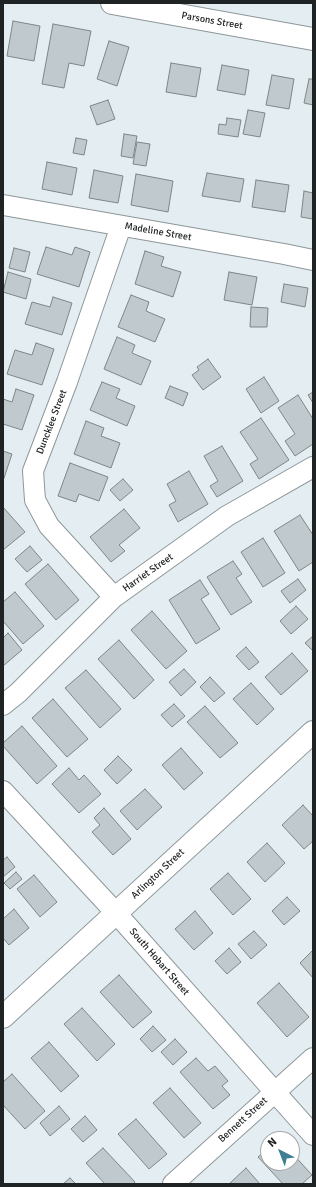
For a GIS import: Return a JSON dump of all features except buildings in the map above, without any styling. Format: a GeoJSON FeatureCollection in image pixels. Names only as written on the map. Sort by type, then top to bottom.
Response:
{"type":"FeatureCollection","features":[{"type":"Feature","properties":{"kind":"street","name":"Parsons Street"},"geometry":{"type":"LineString","coordinates":[[112,3],[313,39]]}},
{"type":"Feature","properties":{"kind":"street","name":"Madeline Street"},"geometry":{"type":"LineString","coordinates":[[3,204],[313,260]]}},
{"type":"Feature","properties":{"kind":"street","name":"Duncklee Street"},"geometry":{"type":"LineString","coordinates":[[114,597],[49,526],[35,500],[33,471],[67,382],[122,226]]}},
{"type":"Feature","properties":{"kind":"street","name":"Harriet Street"},"geometry":{"type":"LineString","coordinates":[[3,705],[18,693],[114,597],[227,516],[313,467]]}},
{"type":"Feature","properties":{"kind":"street","name":"Arlington Street"},"geometry":{"type":"LineString","coordinates":[[3,1017],[313,732]]}},
{"type":"Feature","properties":{"kind":"street","name":"South Hobart Street"},"geometry":{"type":"LineString","coordinates":[[3,791],[116,913],[313,1135]]}},
{"type":"Feature","properties":{"kind":"street","name":"Bennett Street"},"geometry":{"type":"LineString","coordinates":[[173,1184],[313,1058]]}}]}
